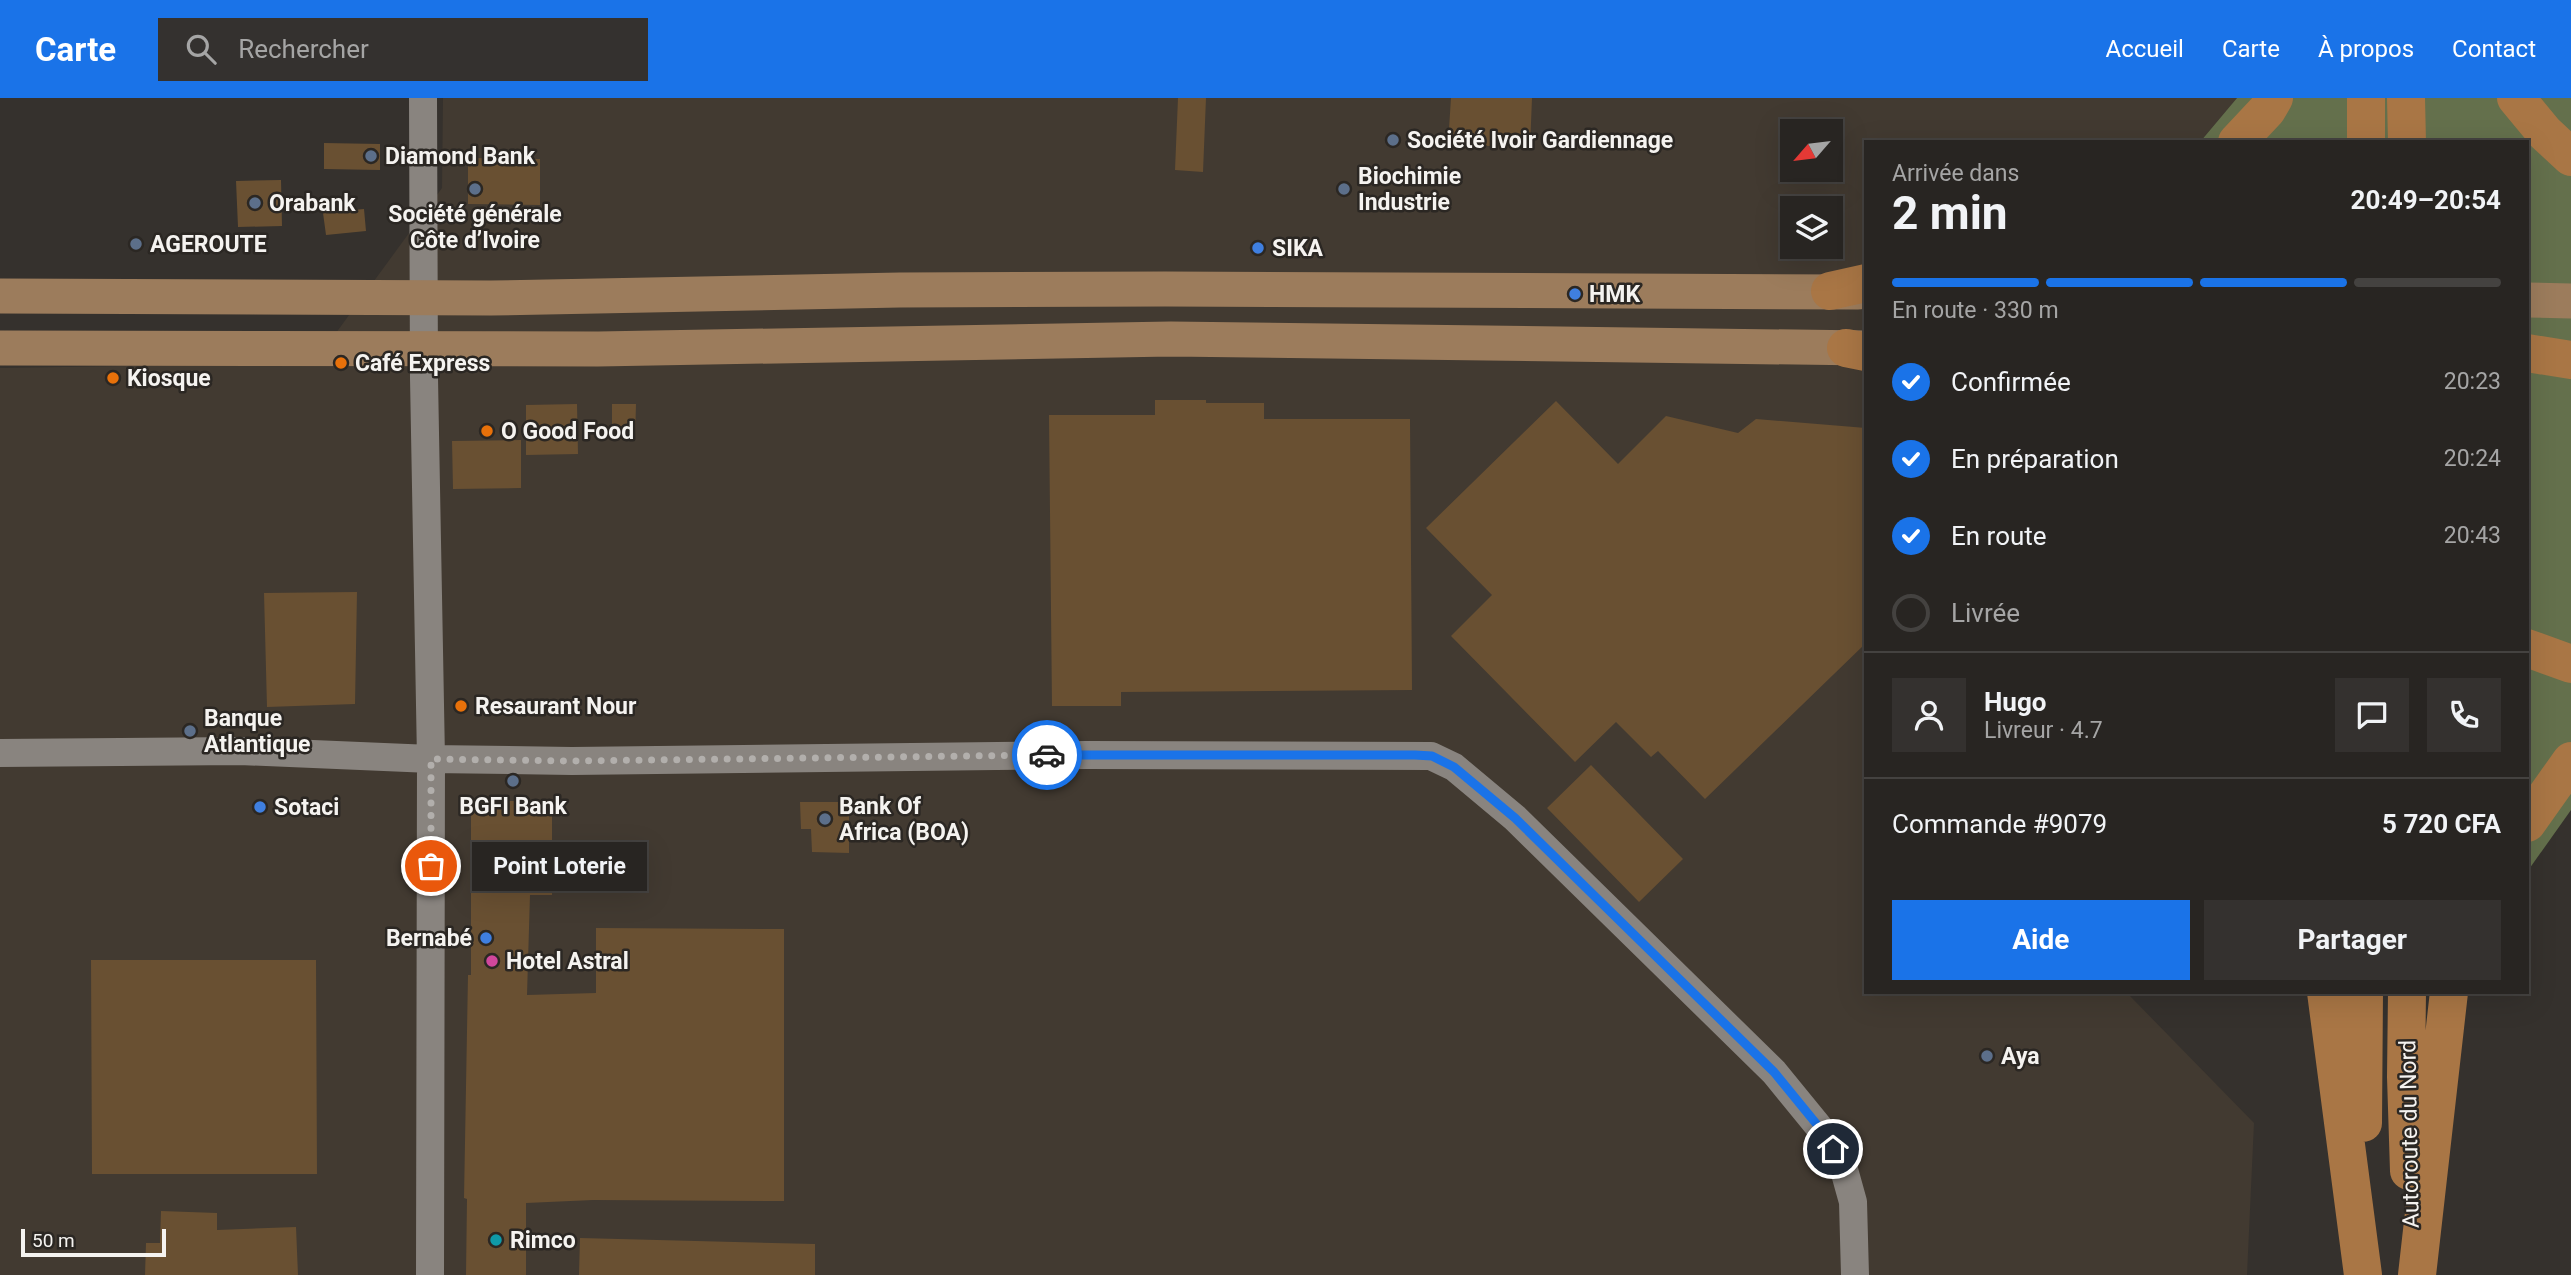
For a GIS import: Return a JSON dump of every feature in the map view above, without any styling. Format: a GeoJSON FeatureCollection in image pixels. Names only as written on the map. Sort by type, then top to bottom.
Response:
{"type":"FeatureCollection","features":[{"type":"Feature","properties":{"kind":"highway"},"geometry":{"type":"LineString","coordinates":[[2239,140],[2267,110],[2274,98]]}},
{"type":"Feature","properties":{"kind":"highway"},"geometry":{"type":"LineString","coordinates":[[2366,98],[2366,140]]}},
{"type":"Feature","properties":{"kind":"highway"},"geometry":{"type":"LineString","coordinates":[[2406,98],[2406,140]]}},
{"type":"Feature","properties":{"kind":"highway"},"geometry":{"type":"LineString","coordinates":[[2516,98],[2545,133],[2571,157]]}},
{"type":"Feature","properties":{"kind":"highway"},"geometry":{"type":"LineString","coordinates":[[2529,352],[2571,360]]}},
{"type":"Feature","properties":{"kind":"highway"},"geometry":{"type":"LineString","coordinates":[[2529,649],[2571,664]]}},
{"type":"Feature","properties":{"kind":"highway"},"geometry":{"type":"LineString","coordinates":[[2529,820],[2571,761]]}},
{"type":"Feature","properties":{"kind":"highway"},"geometry":{"type":"LineString","coordinates":[[2326,994],[2363,1275]]}},
{"type":"Feature","properties":{"kind":"highway","name":"Autoroute du Nord"},"geometry":{"type":"LineString","coordinates":[[2363,1275],[2364,994]]}},
{"type":"Feature","properties":{"kind":"highway","name":"Autoroute du Nord"},"geometry":{"type":"LineString","coordinates":[[2407,994],[2406,1077],[2415,1275]]}},
{"type":"Feature","properties":{"kind":"highway"},"geometry":{"type":"LineString","coordinates":[[2415,1275],[2449,994]]}},
{"type":"Feature","properties":{"kind":"main road"},"geometry":{"type":"LineString","coordinates":[[0,296],[423,299],[1151,289],[1854,289]]}},
{"type":"Feature","properties":{"kind":"main road"},"geometry":{"type":"LineString","coordinates":[[2529,300],[2571,300]]}},
{"type":"Feature","properties":{"kind":"main road"},"geometry":{"type":"LineString","coordinates":[[0,348],[598,349],[1171,339],[1859,349]]}},
{"type":"Feature","properties":{"kind":"main road"},"geometry":{"type":"LineString","coordinates":[[2529,352],[2571,351]]}},
{"type":"Feature","properties":{"kind":"street"},"geometry":{"type":"LineString","coordinates":[[423,98],[422,251],[431,759],[430,1275]]}},
{"type":"Feature","properties":{"kind":"street"},"geometry":{"type":"LineString","coordinates":[[422,251],[429,265],[443,281],[470,298]]}},
{"type":"Feature","properties":{"kind":"street"},"geometry":{"type":"LineString","coordinates":[[0,753],[240,751],[431,759],[586,761],[1087,754],[1432,756],[1454,767],[1515,818],[1774,1072],[1823,1132],[1843,1166],[1853,1202],[1854,1275]]}},
{"type":"Feature","properties":{"kind":"shaded area"},"geometry":{"type":"Polygon","coordinates":[[[443,98],[2237,98],[2202,140],[1864,140],[1864,994],[2132,994],[2130,996],[2254,1123],[2247,1275],[0,1275],[0,368],[314,363],[442,188],[443,98]]]}},
{"type":"Feature","properties":{"kind":"green space"},"geometry":{"type":"Polygon","coordinates":[[[2237,98],[2571,98],[2571,810],[2529,869],[2529,140],[2202,140],[2237,98]]]}},
{"type":"Feature","properties":{"kind":"building"},"geometry":{"type":"Polygon","coordinates":[[[1178,98],[1206,98],[1203,172],[1175,170],[1178,98]]]}},
{"type":"Feature","properties":{"kind":"building"},"geometry":{"type":"Polygon","coordinates":[[[1451,98],[1532,98],[1530,148],[1448,144],[1451,98]]]}},
{"type":"Feature","properties":{"kind":"building"},"geometry":{"type":"Polygon","coordinates":[[[324,143],[380,144],[380,170],[324,169],[324,143]]]}},
{"type":"Feature","properties":{"kind":"building"},"geometry":{"type":"Polygon","coordinates":[[[468,158],[540,159],[540,205],[468,204],[468,158]]]}},
{"type":"Feature","properties":{"kind":"building"},"geometry":{"type":"Polygon","coordinates":[[[281,180],[282,226],[238,227],[236,181],[281,180]]]}},
{"type":"Feature","properties":{"kind":"building"},"geometry":{"type":"Polygon","coordinates":[[[364,209],[366,231],[326,235],[323,213],[364,209]]]}},
{"type":"Feature","properties":{"kind":"building"},"geometry":{"type":"Polygon","coordinates":[[[1155,400],[1264,403],[1264,419],[1410,419],[1412,690],[1121,692],[1121,706],[1052,706],[1049,415],[1155,415],[1155,400]]]}},
{"type":"Feature","properties":{"kind":"building"},"geometry":{"type":"Polygon","coordinates":[[[1556,401],[1618,464],[1666,416],[1738,433],[1756,419],[1864,428],[1864,645],[1705,799],[1658,751],[1651,757],[1616,722],[1575,762],[1451,636],[1492,595],[1426,528],[1556,401]]]}},
{"type":"Feature","properties":{"kind":"building"},"geometry":{"type":"Polygon","coordinates":[[[577,404],[578,454],[526,455],[526,405],[577,404]]]}},
{"type":"Feature","properties":{"kind":"building"},"geometry":{"type":"Polygon","coordinates":[[[612,404],[636,404],[635,440],[612,439],[612,404]]]}},
{"type":"Feature","properties":{"kind":"building"},"geometry":{"type":"Polygon","coordinates":[[[521,440],[521,488],[453,489],[452,441],[521,440]]]}},
{"type":"Feature","properties":{"kind":"building"},"geometry":{"type":"Polygon","coordinates":[[[357,592],[355,704],[267,707],[264,593],[357,592]]]}},
{"type":"Feature","properties":{"kind":"building"},"geometry":{"type":"Polygon","coordinates":[[[1591,765],[1683,859],[1639,902],[1547,808],[1591,765]]]}},
{"type":"Feature","properties":{"kind":"building"},"geometry":{"type":"Polygon","coordinates":[[[471,801],[552,801],[552,895],[530,895],[527,995],[596,993],[596,928],[784,929],[784,1201],[593,1200],[526,1203],[526,1275],[466,1275],[467,1199],[464,1198],[468,975],[471,975],[471,801]]]}},
{"type":"Feature","properties":{"kind":"building","name":"Bank Of Africa (BOA)"},"geometry":{"type":"Polygon","coordinates":[[[800,802],[839,802],[849,809],[849,853],[812,852],[811,829],[801,829],[800,802]]]}},
{"type":"Feature","properties":{"kind":"building"},"geometry":{"type":"Polygon","coordinates":[[[91,960],[316,960],[317,1174],[92,1174],[91,960]]]}},
{"type":"Feature","properties":{"kind":"building"},"geometry":{"type":"Polygon","coordinates":[[[161,1211],[217,1213],[217,1230],[296,1227],[298,1275],[145,1275],[146,1243],[160,1243],[161,1211]]]}},
{"type":"Feature","properties":{"kind":"building"},"geometry":{"type":"Polygon","coordinates":[[[580,1238],[815,1244],[815,1275],[579,1275],[580,1238]]]}},
{"type":"Feature","properties":{"kind":"way so far"},"geometry":{"type":"LineString","coordinates":[[431,866],[431,759],[572,761],[1047,755]]}},
{"type":"Feature","properties":{"kind":"place","name":"Société Ivoir Gardiennage"},"geometry":{"type":"Point","coordinates":[1393,140]}},
{"type":"Feature","properties":{"kind":"place","name":"Diamond Bank"},"geometry":{"type":"Point","coordinates":[371,156]}},
{"type":"Feature","properties":{"kind":"place","name":"Société générale Côte d’Ivoire"},"geometry":{"type":"Point","coordinates":[475,189]}},
{"type":"Feature","properties":{"kind":"place","name":"Biochimie Industrie"},"geometry":{"type":"Point","coordinates":[1344,189]}},
{"type":"Feature","properties":{"kind":"place","name":"Orabank"},"geometry":{"type":"Point","coordinates":[255,203]}},
{"type":"Feature","properties":{"kind":"place","name":"AGEROUTE"},"geometry":{"type":"Point","coordinates":[136,244]}},
{"type":"Feature","properties":{"kind":"place","name":"SIKA"},"geometry":{"type":"Point","coordinates":[1258,248]}},
{"type":"Feature","properties":{"kind":"place","name":"HMK"},"geometry":{"type":"Point","coordinates":[1575,294]}},
{"type":"Feature","properties":{"kind":"place","name":"Café Express"},"geometry":{"type":"Point","coordinates":[341,363]}},
{"type":"Feature","properties":{"kind":"place","name":"Kiosque"},"geometry":{"type":"Point","coordinates":[113,378]}},
{"type":"Feature","properties":{"kind":"place","name":"O Good Food"},"geometry":{"type":"Point","coordinates":[487,431]}},
{"type":"Feature","properties":{"kind":"place","name":"Resaurant Nour"},"geometry":{"type":"Point","coordinates":[461,706]}},
{"type":"Feature","properties":{"kind":"place","name":"Banque Atlantique"},"geometry":{"type":"Point","coordinates":[190,731]}},
{"type":"Feature","properties":{"kind":"place","name":"BGFI Bank"},"geometry":{"type":"Point","coordinates":[513,781]}},
{"type":"Feature","properties":{"kind":"place","name":"Sotaci"},"geometry":{"type":"Point","coordinates":[260,807]}},
{"type":"Feature","properties":{"kind":"place","name":"Bank Of Africa (BOA)"},"geometry":{"type":"Point","coordinates":[825,819]}},
{"type":"Feature","properties":{"kind":"place","name":"Point Loterie"},"geometry":{"type":"Point","coordinates":[431,866]}},
{"type":"Feature","properties":{"kind":"place","name":"Bernabé"},"geometry":{"type":"Point","coordinates":[486,938]}},
{"type":"Feature","properties":{"kind":"place","name":"Hotel Astral"},"geometry":{"type":"Point","coordinates":[492,961]}},
{"type":"Feature","properties":{"kind":"place","name":"Aya"},"geometry":{"type":"Point","coordinates":[1987,1056]}},
{"type":"Feature","properties":{"kind":"place","name":"Rimco"},"geometry":{"type":"Point","coordinates":[496,1240]}},
{"type":"Feature","properties":{"kind":"route"},"geometry":{"type":"LineString","coordinates":[[1047,755],[1415,755],[1432,756],[1454,767],[1515,818],[1774,1072],[1823,1132],[1833,1149]]}}]}
